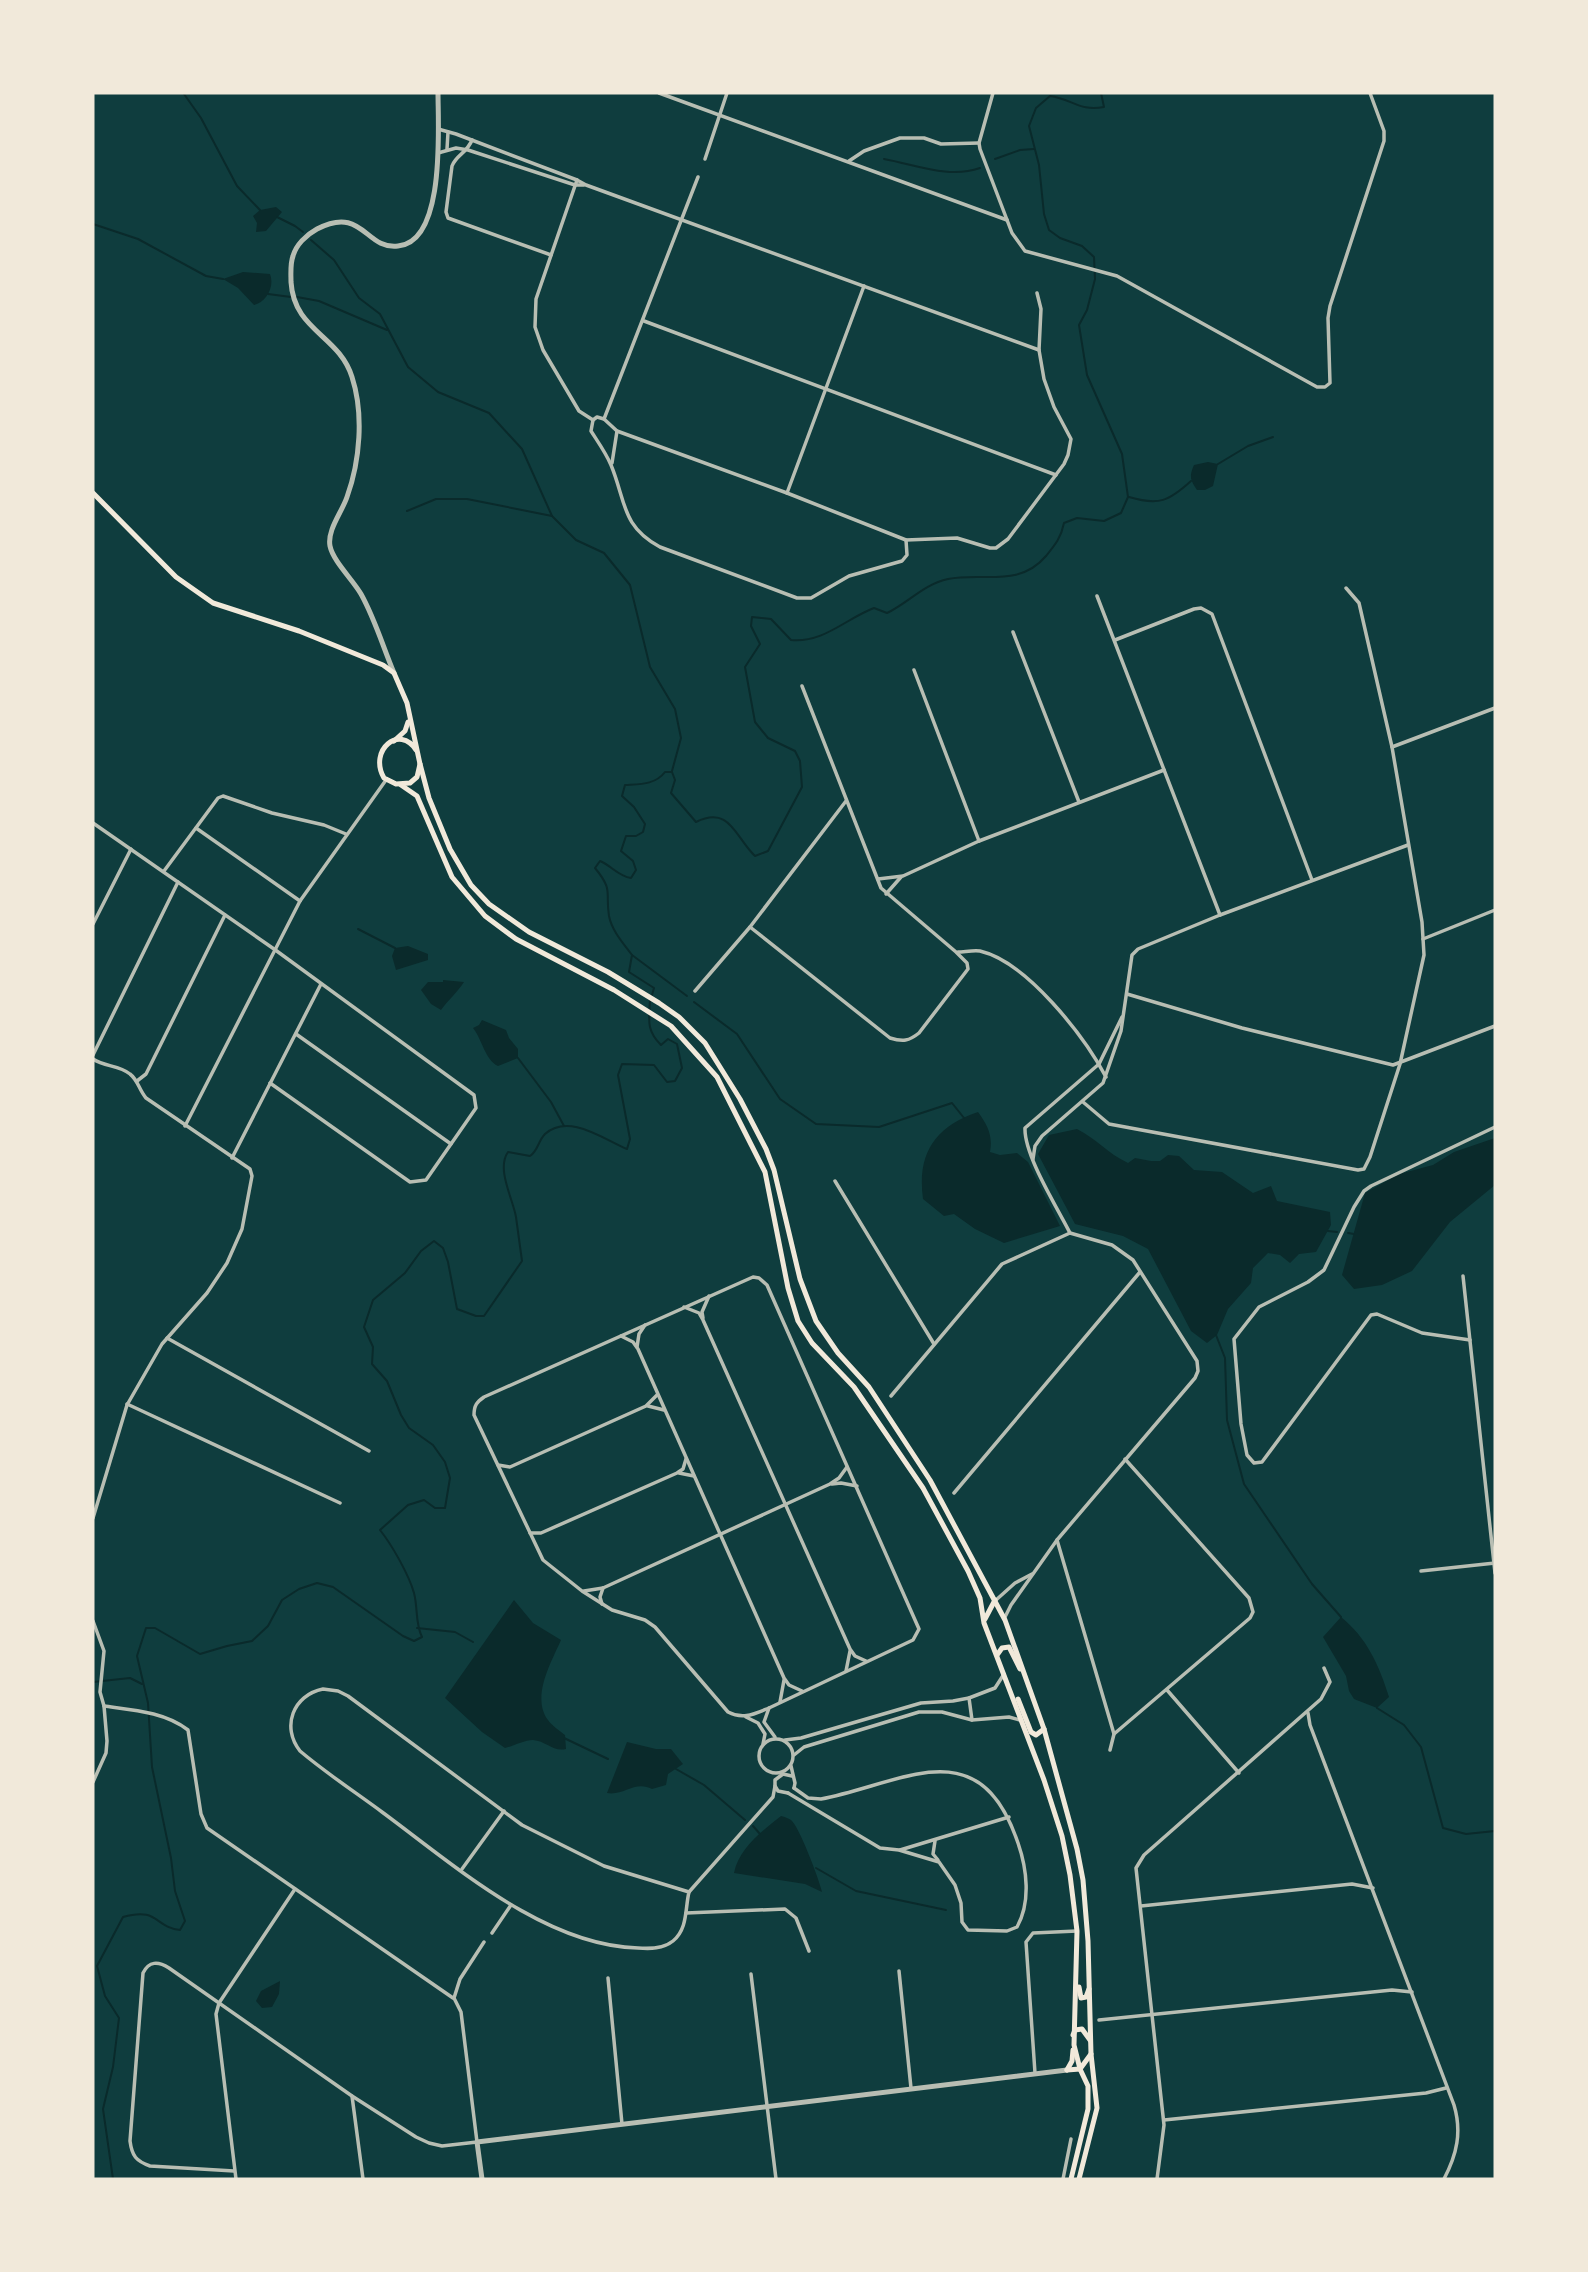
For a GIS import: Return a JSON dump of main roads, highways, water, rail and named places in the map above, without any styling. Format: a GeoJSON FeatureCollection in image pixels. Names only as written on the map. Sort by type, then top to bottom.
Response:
{"type":"FeatureCollection","features":[{"type":"Feature","properties":{"kind":"main road"},"geometry":{"type":"LineString","coordinates":[[93,493],[176,577],[213,603],[299,631],[383,665],[394,673],[409,715],[429,798],[450,849],[471,885],[488,904],[529,932],[608,972],[679,1017],[705,1043],[751,1118],[775,1170],[800,1279],[816,1321],[838,1353],[869,1387],[916,1459],[995,1600],[1005,1620],[1044,1729],[1077,1849],[1086,1912],[1091,2054],[1097,2108],[1079,2179]]}},
{"type":"Feature","properties":{"kind":"main road"},"geometry":{"type":"LineString","coordinates":[[409,715],[406,729],[384,747],[379,768],[386,780],[410,789],[420,800],[452,877],[485,916],[516,939],[589,976],[671,1026],[717,1077],[765,1172],[788,1288],[798,1321],[812,1343],[867,1404],[923,1488],[980,1598],[984,1621],[1062,1836],[1077,1931],[1073,2038],[1080,2069],[1088,2086],[1088,2109],[1072,2179]]}},
{"type":"Feature","properties":{"kind":"main road"},"geometry":{"type":"LineString","coordinates":[[394,741],[408,741],[416,750]]}},
{"type":"Feature","properties":{"kind":"main road"},"geometry":{"type":"LineString","coordinates":[[401,785],[410,783],[416,777],[420,764]]}},
{"type":"Feature","properties":{"kind":"main road"},"geometry":{"type":"LineString","coordinates":[[984,1621],[995,1600]]}},
{"type":"Feature","properties":{"kind":"main road"},"geometry":{"type":"LineString","coordinates":[[997,1655],[1002,1648],[1009,1647],[1024,1674]]}},
{"type":"Feature","properties":{"kind":"main road"},"geometry":{"type":"LineString","coordinates":[[1008,1682],[1014,1688],[1031,1732],[1036,1735],[1044,1729]]}},
{"type":"Feature","properties":{"kind":"main road"},"geometry":{"type":"LineString","coordinates":[[1077,1971],[1080,1997],[1084,1998],[1090,1988]]}},
{"type":"Feature","properties":{"kind":"main road"},"geometry":{"type":"LineString","coordinates":[[1073,2038],[1075,2030],[1082,2029],[1091,2043]]}},
{"type":"Feature","properties":{"kind":"main road"},"geometry":{"type":"LineString","coordinates":[[1067,2070],[1072,2061],[1074,2045]]}},
{"type":"Feature","properties":{"kind":"main road"},"geometry":{"type":"LineString","coordinates":[[1067,2070],[1080,2069],[1091,2054]]}},
{"type":"Feature","properties":{"kind":"main road"},"geometry":{"type":"LineString","coordinates":[[1067,2070],[1085,2080]]}},
{"type":"Feature","properties":{"kind":"water"},"geometry":{"type":"Polygon","coordinates":[[[276,207],[282,212],[266,231],[256,232],[257,223],[253,216],[260,210],[276,207]]]}},
{"type":"Feature","properties":{"kind":"water"},"geometry":{"type":"Polygon","coordinates":[[[243,272],[270,274],[271,284],[266,297],[254,305],[238,288],[223,279],[243,272]]]}},
{"type":"Feature","properties":{"kind":"water"},"geometry":{"type":"Polygon","coordinates":[[[1208,462],[1218,464],[1213,486],[1197,490],[1191,478],[1192,469],[1194,465],[1208,462]]]}},
{"type":"Feature","properties":{"kind":"water"},"geometry":{"type":"Polygon","coordinates":[[[408,946],[428,954],[428,960],[396,970],[392,956],[395,948],[408,946]]]}},
{"type":"Feature","properties":{"kind":"water"},"geometry":{"type":"Polygon","coordinates":[[[428,982],[464,982],[441,1010],[431,1004],[421,990],[428,982]]]}},
{"type":"Feature","properties":{"kind":"water"},"geometry":{"type":"Polygon","coordinates":[[[482,1020],[506,1030],[518,1049],[518,1058],[498,1066],[494,1063],[473,1028],[482,1020]]]}},
{"type":"Feature","properties":{"kind":"water"},"geometry":{"type":"Polygon","coordinates":[[[978,1112],[989,1131],[990,1152],[1000,1155],[1017,1153],[1028,1162],[1060,1226],[1004,1243],[975,1229],[954,1214],[944,1216],[923,1199],[923,1169],[932,1144],[950,1126],[978,1112]]]}},
{"type":"Feature","properties":{"kind":"water"},"geometry":{"type":"Polygon","coordinates":[[[1077,1129],[1128,1163],[1135,1158],[1160,1161],[1168,1155],[1179,1156],[1194,1170],[1222,1172],[1253,1193],[1271,1186],[1277,1201],[1330,1212],[1331,1225],[1316,1252],[1299,1254],[1290,1263],[1280,1255],[1268,1253],[1253,1268],[1251,1283],[1228,1309],[1217,1335],[1207,1343],[1191,1331],[1148,1249],[1123,1236],[1075,1224],[1038,1154],[1049,1135],[1077,1129]]]}},
{"type":"Feature","properties":{"kind":"water"},"geometry":{"type":"Polygon","coordinates":[[[1495,1138],[1495,1185],[1450,1222],[1412,1271],[1382,1285],[1354,1289],[1342,1275],[1365,1193],[1399,1174],[1433,1165],[1454,1152],[1495,1138]]]}},
{"type":"Feature","properties":{"kind":"water"},"geometry":{"type":"Polygon","coordinates":[[[514,1600],[533,1623],[561,1640],[544,1680],[541,1701],[548,1720],[565,1735],[566,1749],[557,1749],[533,1740],[505,1748],[482,1732],[445,1698],[514,1600]]]}},
{"type":"Feature","properties":{"kind":"water"},"geometry":{"type":"Polygon","coordinates":[[[1341,1617],[1365,1643],[1381,1674],[1389,1697],[1377,1708],[1354,1699],[1346,1676],[1323,1637],[1341,1617]]]}},
{"type":"Feature","properties":{"kind":"water"},"geometry":{"type":"Polygon","coordinates":[[[627,1742],[656,1749],[671,1749],[683,1764],[668,1774],[666,1785],[652,1789],[640,1786],[607,1793],[627,1742]]]}},
{"type":"Feature","properties":{"kind":"water"},"geometry":{"type":"Polygon","coordinates":[[[781,1816],[795,1824],[822,1892],[805,1884],[734,1873],[746,1848],[781,1816]]]}},
{"type":"Feature","properties":{"kind":"water"},"geometry":{"type":"Polygon","coordinates":[[[280,1981],[279,1994],[272,2007],[262,2008],[256,2001],[261,1991],[280,1981]]]}},
{"type":"Feature","properties":{"kind":"waterway"},"geometry":{"type":"LineString","coordinates":[[652,995],[654,988],[629,972],[632,955],[613,927],[609,916],[607,887],[595,868],[600,861],[631,878],[636,870],[633,861],[621,851],[626,836],[636,836],[643,832],[645,824],[634,807],[622,796],[625,785],[647,783],[665,772],[672,772],[675,780],[671,793],[696,822],[717,817],[724,820],[755,856],[768,851],[802,787],[800,761],[795,751],[768,738],[755,722],[745,667],[760,644],[751,626],[752,617],[771,619],[791,640],[814,638],[874,608],[887,613],[939,581],[961,577],[1000,577],[1024,572],[1035,566],[1049,552],[1064,523],[1077,518],[1104,521],[1121,513],[1128,497],[1122,454],[1087,375],[1079,325],[1087,310],[1095,279],[1094,257],[1082,246],[1060,238],[1049,230],[1044,214],[1039,165],[1029,126],[1036,108],[1050,96],[1082,107],[1096,108],[1104,107],[1101,93]]}},
{"type":"Feature","properties":{"kind":"waterway"},"geometry":{"type":"LineString","coordinates":[[184,94],[201,118],[237,186],[260,210]]}},
{"type":"Feature","properties":{"kind":"waterway"},"geometry":{"type":"LineString","coordinates":[[995,159],[1020,150],[1034,149]]}},
{"type":"Feature","properties":{"kind":"waterway"},"geometry":{"type":"LineString","coordinates":[[884,159],[945,172],[980,168]]}},
{"type":"Feature","properties":{"kind":"waterway"},"geometry":{"type":"LineString","coordinates":[[277,217],[303,232]]}},
{"type":"Feature","properties":{"kind":"waterway"},"geometry":{"type":"LineString","coordinates":[[93,224],[138,239],[206,276],[223,279]]}},
{"type":"Feature","properties":{"kind":"waterway"},"geometry":{"type":"LineString","coordinates":[[311,240],[334,260],[359,298],[380,314],[408,367],[438,392],[489,413],[522,449],[552,516],[576,540],[604,553],[630,585],[650,667],[675,709],[681,738],[672,771]]}},
{"type":"Feature","properties":{"kind":"waterway"},"geometry":{"type":"LineString","coordinates":[[268,294],[291,297]]}},
{"type":"Feature","properties":{"kind":"waterway"},"geometry":{"type":"LineString","coordinates":[[297,297],[319,301],[387,330]]}},
{"type":"Feature","properties":{"kind":"waterway"},"geometry":{"type":"LineString","coordinates":[[1218,464],[1248,446],[1273,437]]}},
{"type":"Feature","properties":{"kind":"waterway"},"geometry":{"type":"LineString","coordinates":[[1129,497],[1148,501],[1163,500],[1191,481]]}},
{"type":"Feature","properties":{"kind":"waterway"},"geometry":{"type":"LineString","coordinates":[[407,511],[436,499],[467,499],[552,516]]}},
{"type":"Feature","properties":{"kind":"waterway"},"geometry":{"type":"LineString","coordinates":[[358,929],[395,948]]}},
{"type":"Feature","properties":{"kind":"waterway"},"geometry":{"type":"LineString","coordinates":[[632,955],[687,996]]}},
{"type":"Feature","properties":{"kind":"waterway"},"geometry":{"type":"LineString","coordinates":[[113,2179],[103,2109],[113,2067],[119,2018],[105,1996],[97,1966],[123,1917],[143,1914],[180,1930],[185,1921],[175,1891],[152,1767],[148,1703],[137,1656],[146,1628],[155,1628],[200,1654],[252,1641],[268,1626],[282,1600],[299,1589],[317,1583],[333,1587],[403,1636],[414,1641],[422,1637],[412,1586],[400,1560],[380,1530],[408,1505],[424,1500],[435,1508],[445,1508],[450,1478],[445,1462],[433,1445],[409,1428],[387,1381],[372,1364],[373,1347],[364,1327],[373,1300],[405,1273],[421,1251],[434,1241],[443,1248],[448,1262],[457,1309],[484,1316],[522,1261],[516,1217],[504,1175],[508,1152],[530,1156],[545,1134],[554,1128],[565,1126],[597,1134],[627,1149],[630,1139],[618,1075],[622,1064],[654,1065],[667,1082],[675,1081],[682,1068],[677,1044],[668,1039],[661,1045],[653,1034],[649,1013],[650,1000]]}},
{"type":"Feature","properties":{"kind":"waterway"},"geometry":{"type":"LineString","coordinates":[[694,1002],[737,1034],[780,1099],[816,1124],[879,1127],[952,1103],[964,1118]]}},
{"type":"Feature","properties":{"kind":"waterway"},"geometry":{"type":"LineString","coordinates":[[518,1058],[551,1102],[564,1126]]}},
{"type":"Feature","properties":{"kind":"waterway"},"geometry":{"type":"LineString","coordinates":[[1328,1231],[1337,1232]]}},
{"type":"Feature","properties":{"kind":"waterway"},"geometry":{"type":"LineString","coordinates":[[1348,1233],[1354,1234]]}},
{"type":"Feature","properties":{"kind":"waterway"},"geometry":{"type":"LineString","coordinates":[[1216,1335],[1225,1358],[1227,1420],[1244,1484],[1312,1584],[1341,1617]]}},
{"type":"Feature","properties":{"kind":"waterway"},"geometry":{"type":"LineString","coordinates":[[417,1628],[455,1632],[473,1642]]}},
{"type":"Feature","properties":{"kind":"waterway"},"geometry":{"type":"LineString","coordinates":[[93,1682],[130,1678],[142,1684]]}},
{"type":"Feature","properties":{"kind":"waterway"},"geometry":{"type":"LineString","coordinates":[[1377,1708],[1404,1725],[1421,1747],[1443,1828],[1466,1834],[1495,1831]]}},
{"type":"Feature","properties":{"kind":"waterway"},"geometry":{"type":"LineString","coordinates":[[564,1738],[608,1759]]}},
{"type":"Feature","properties":{"kind":"waterway"},"geometry":{"type":"LineString","coordinates":[[676,1769],[704,1785],[745,1820]]}},
{"type":"Feature","properties":{"kind":"waterway"},"geometry":{"type":"LineString","coordinates":[[753,1826],[760,1834]]}},
{"type":"Feature","properties":{"kind":"waterway"},"geometry":{"type":"LineString","coordinates":[[816,1868],[856,1891],[946,1910]]}}]}
